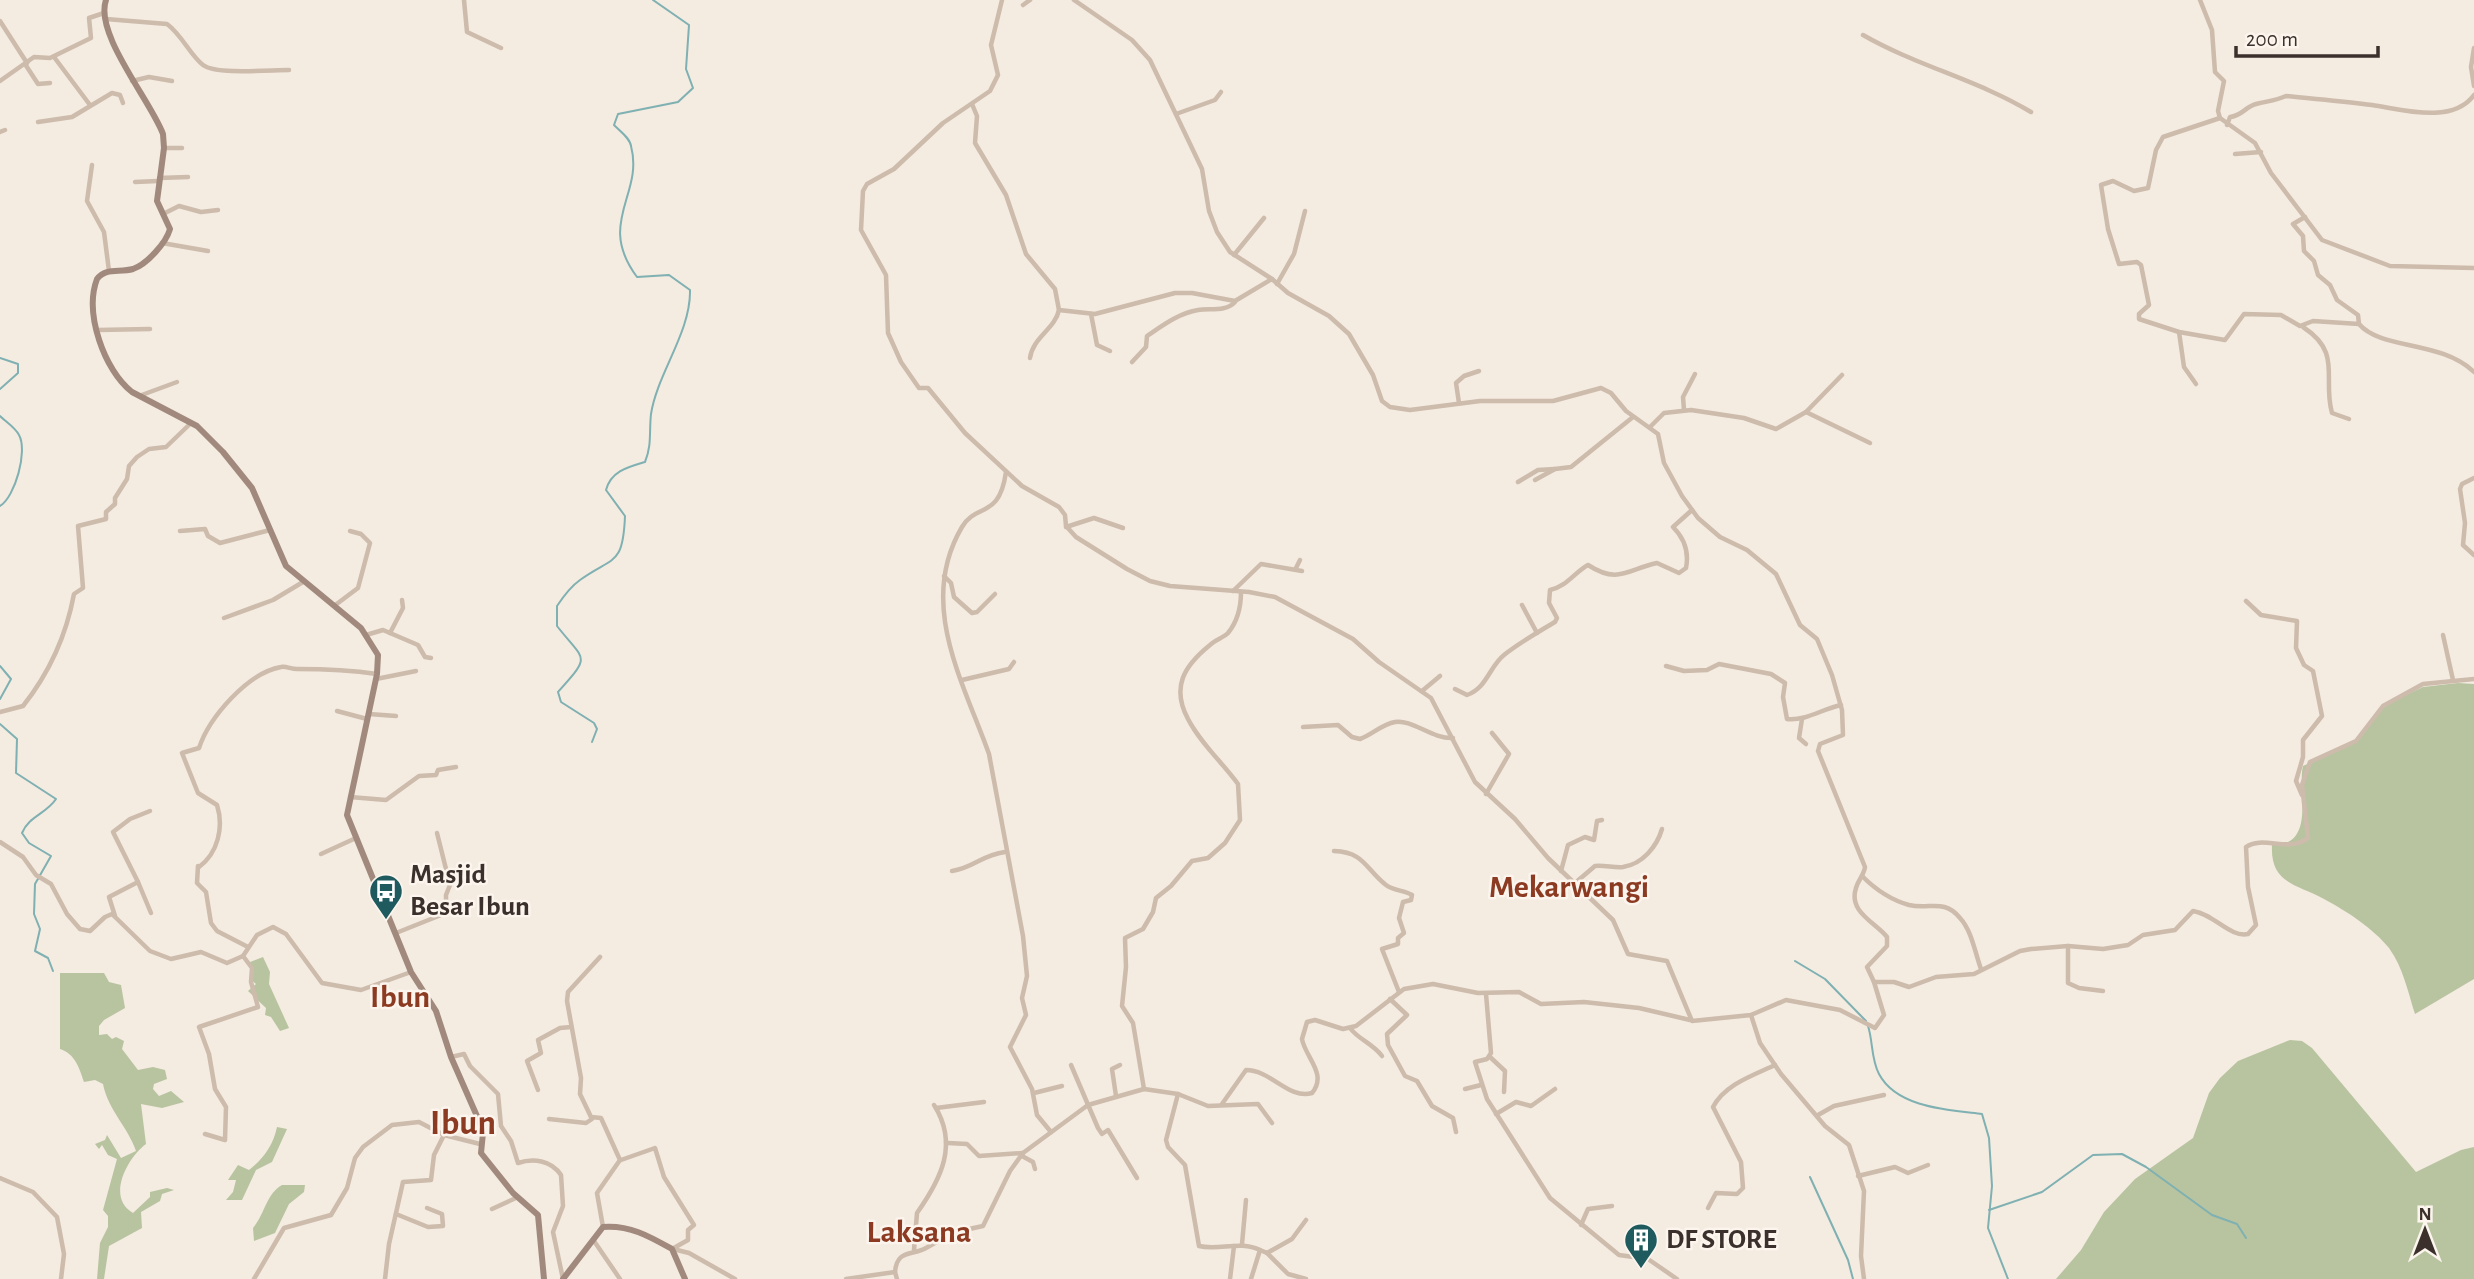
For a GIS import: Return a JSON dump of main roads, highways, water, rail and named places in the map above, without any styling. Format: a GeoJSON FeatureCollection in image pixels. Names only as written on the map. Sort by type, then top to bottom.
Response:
{"type":"FeatureCollection","features":[{"type":"Feature","properties":{"kind":"main road"},"geometry":{"type":"LineString","coordinates":[[107,0],[105,16],[132,81],[157,119],[164,148],[157,201],[170,229],[162,243],[139,266],[100,275],[94,287],[93,309],[98,330],[113,371],[126,387],[205,432],[244,477],[258,499],[281,559],[303,582],[366,635],[377,655],[377,677],[347,815],[411,972],[436,1011],[451,1057],[480,1123],[483,1133],[480,1144],[487,1161],[538,1216],[544,1279]]}},
{"type":"Feature","properties":{"kind":"main road"},"geometry":{"type":"LineString","coordinates":[[563,1279],[603,1227],[626,1226],[672,1249],[685,1279]]}},
{"type":"Feature","properties":{"kind":"waterway"},"geometry":{"type":"LineString","coordinates":[[592,742],[597,729],[594,723],[561,702],[558,692],[576,671],[581,658],[557,626],[557,606],[576,583],[608,563],[619,552],[625,516],[606,490],[616,474],[645,462],[649,450],[654,399],[680,337],[689,306],[690,290],[669,275],[637,277],[626,258],[621,240],[621,224],[632,179],[633,163],[630,143],[614,125],[618,114],[678,102],[693,88],[686,69],[689,25],[653,0]]}},
{"type":"Feature","properties":{"kind":"waterway"},"geometry":{"type":"LineString","coordinates":[[0,358],[18,364],[18,373],[0,389]]}},
{"type":"Feature","properties":{"kind":"waterway"},"geometry":{"type":"LineString","coordinates":[[0,416],[17,432],[22,452],[15,484],[0,506]]}},
{"type":"Feature","properties":{"kind":"waterway"},"geometry":{"type":"LineString","coordinates":[[0,666],[11,679],[0,699]]}},
{"type":"Feature","properties":{"kind":"waterway"},"geometry":{"type":"LineString","coordinates":[[0,724],[17,739],[16,773],[56,799],[29,823],[22,833],[29,843],[51,856],[35,884],[34,914],[40,929],[35,951],[48,958],[53,971]]}},
{"type":"Feature","properties":{"kind":"waterway"},"geometry":{"type":"LineString","coordinates":[[1795,961],[1825,979],[1866,1021]]}},
{"type":"Feature","properties":{"kind":"waterway"},"geometry":{"type":"LineString","coordinates":[[1868,1026],[1876,1068],[1887,1085],[1898,1094],[1925,1105],[1982,1114],[1989,1138],[1992,1186],[1988,1228],[2008,1279]]}},
{"type":"Feature","properties":{"kind":"waterway"},"geometry":{"type":"LineString","coordinates":[[1989,1210],[2042,1192],[2093,1155],[2122,1154],[2146,1167],[2212,1215],[2237,1224],[2246,1238]]}},
{"type":"Feature","properties":{"kind":"waterway"},"geometry":{"type":"LineString","coordinates":[[1810,1177],[1848,1260],[1853,1279]]}},
{"type":"Feature","properties":{"kind":"place","name":"Masjid Besar Ibun"},"geometry":{"type":"Point","coordinates":[386,921]}},
{"type":"Feature","properties":{"kind":"place","name":"DF STORE"},"geometry":{"type":"Point","coordinates":[1641,1270]}},
{"type":"Feature","properties":{"kind":"district","name":"Mekarwangi"},"geometry":{"type":"Point","coordinates":[1569,887]}},
{"type":"Feature","properties":{"kind":"district","name":"Ibun"},"geometry":{"type":"Point","coordinates":[400,997]}},
{"type":"Feature","properties":{"kind":"district","name":"Ibun"},"geometry":{"type":"Point","coordinates":[463,1123]}},
{"type":"Feature","properties":{"kind":"district","name":"Laksana"},"geometry":{"type":"Point","coordinates":[919,1232]}}]}
